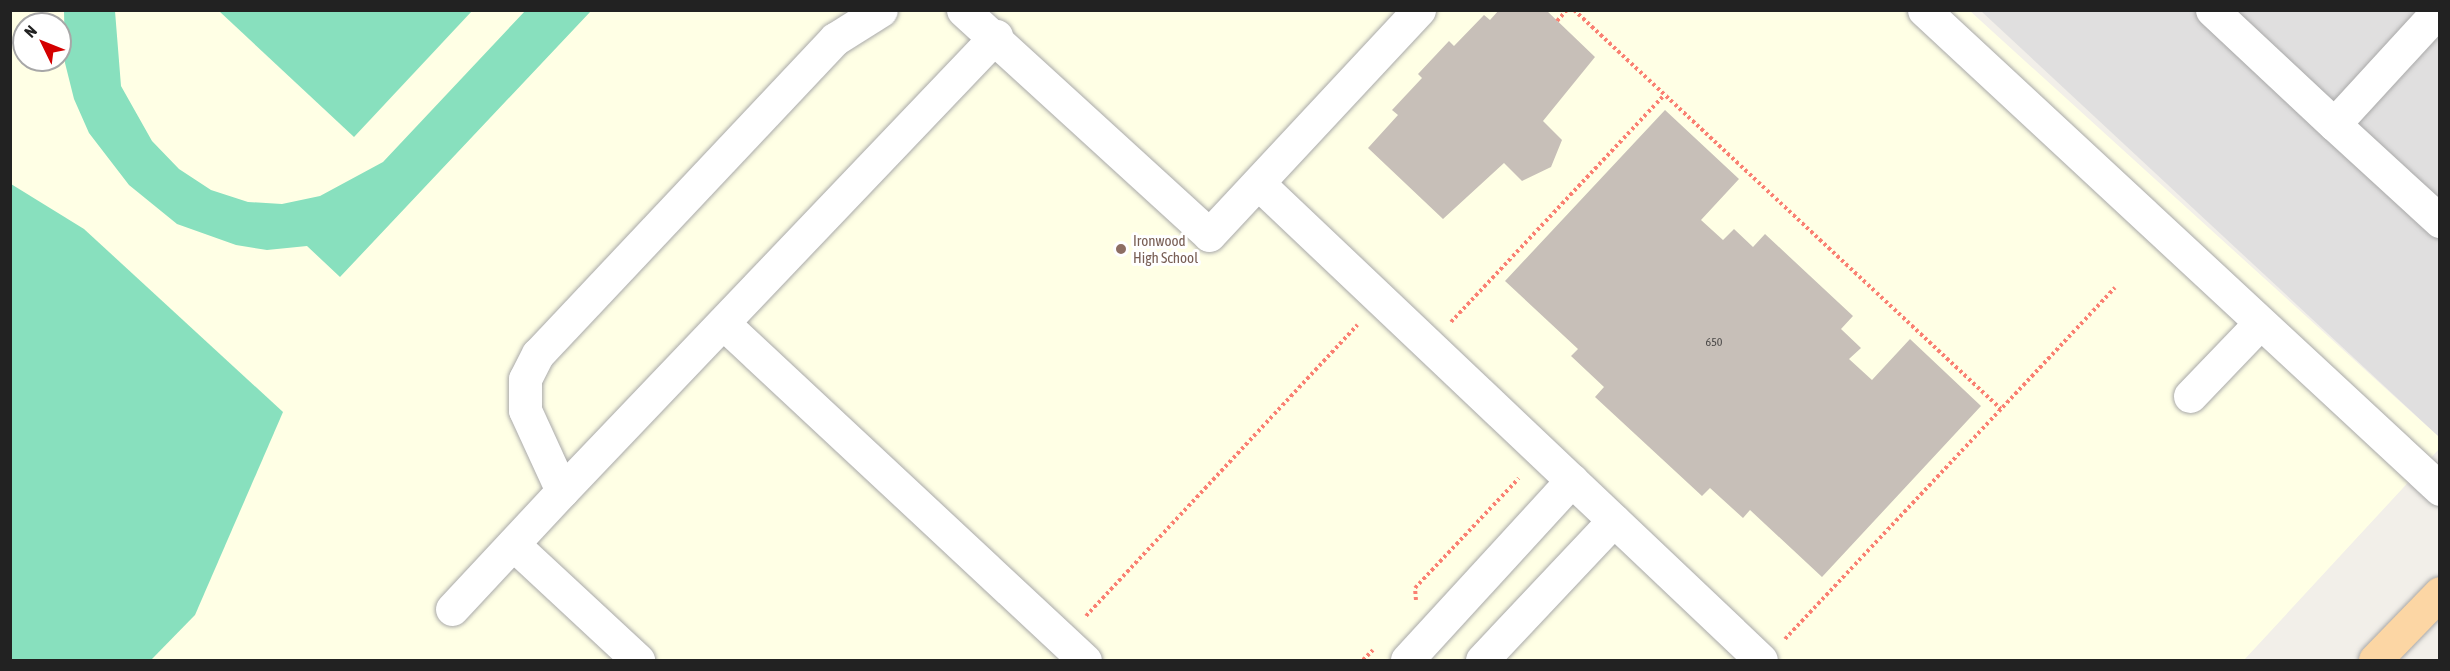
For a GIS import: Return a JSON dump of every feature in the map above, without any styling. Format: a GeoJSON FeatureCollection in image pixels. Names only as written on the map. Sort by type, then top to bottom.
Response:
{"type":"FeatureCollection","features":[{"type":"Feature","properties":{"kind":"main road"},"geometry":{"type":"LineString","coordinates":[[2375,660],[2439,593]]}},
{"type":"Feature","properties":{"kind":"street"},"geometry":{"type":"LineString","coordinates":[[562,491],[525,410],[525,379],[538,354],[835,39],[881,10]]}},
{"type":"Feature","properties":{"kind":"street"},"geometry":{"type":"LineString","coordinates":[[963,10],[996,36],[1209,235],[1419,10]]}},
{"type":"Feature","properties":{"kind":"street"},"geometry":{"type":"LineString","coordinates":[[1924,10],[2439,489]]}},
{"type":"Feature","properties":{"kind":"street"},"geometry":{"type":"LineString","coordinates":[[2212,10],[2439,221]]}},
{"type":"Feature","properties":{"kind":"street"},"geometry":{"type":"LineString","coordinates":[[2334,124],[2439,10]]}},
{"type":"Feature","properties":{"kind":"street"},"geometry":{"type":"LineString","coordinates":[[452,609],[996,36]]}},
{"type":"Feature","properties":{"kind":"street"},"geometry":{"type":"LineString","coordinates":[[1258,183],[1614,520],[1770,653]]}},
{"type":"Feature","properties":{"kind":"street"},"geometry":{"type":"LineString","coordinates":[[723,323],[1074,650]]}},
{"type":"Feature","properties":{"kind":"street"},"geometry":{"type":"LineString","coordinates":[[2190,396],[2260,323]]}},
{"type":"Feature","properties":{"kind":"street"},"geometry":{"type":"LineString","coordinates":[[1407,660],[1572,480]]}},
{"type":"Feature","properties":{"kind":"street"},"geometry":{"type":"LineString","coordinates":[[1482,660],[1614,520]]}},
{"type":"Feature","properties":{"kind":"street"},"geometry":{"type":"LineString","coordinates":[[513,544],[638,660]]}},
{"type":"Feature","properties":{"kind":"path"},"geometry":{"type":"LineString","coordinates":[[1557,21],[1567,10]]}},
{"type":"Feature","properties":{"kind":"path"},"geometry":{"type":"LineString","coordinates":[[1574,10],[2001,409]]}},
{"type":"Feature","properties":{"kind":"path"},"geometry":{"type":"LineString","coordinates":[[1443,331],[1664,95]]}},
{"type":"Feature","properties":{"kind":"path"},"geometry":{"type":"LineString","coordinates":[[1770,653],[2115,287]]}},
{"type":"Feature","properties":{"kind":"path"},"geometry":{"type":"LineString","coordinates":[[1074,650],[1381,299]]}},
{"type":"Feature","properties":{"kind":"path"},"geometry":{"type":"LineString","coordinates":[[1409,612],[1417,604],[1415,588],[1543,453]]}},
{"type":"Feature","properties":{"kind":"path"},"geometry":{"type":"LineString","coordinates":[[1363,660],[1378,644]]}},
{"type":"Feature","properties":{"kind":"shaded area","name":"Ironwood High School"},"geometry":{"type":"Polygon","coordinates":[[[10,11],[1970,11],[2439,437],[2439,449],[2244,660],[11,660],[10,11]]]}},
{"type":"Feature","properties":{"kind":"shaded area"},"geometry":{"type":"Polygon","coordinates":[[[1981,11],[2439,11],[2439,437],[1981,11]]]}},
{"type":"Feature","properties":{"kind":"green space"},"geometry":{"type":"Polygon","coordinates":[[[115,11],[121,86],[152,141],[179,169],[211,190],[248,202],[282,204],[320,196],[383,162],[525,11],[591,11],[340,277],[307,246],[267,250],[236,245],[177,224],[129,185],[89,133],[74,99],[67,72],[72,72],[72,12],[64,12],[115,11]]]}},
{"type":"Feature","properties":{"kind":"green space"},"geometry":{"type":"Polygon","coordinates":[[[219,11],[472,11],[354,137],[219,11]]]}},
{"type":"Feature","properties":{"kind":"green space"},"geometry":{"type":"Polygon","coordinates":[[[11,184],[84,229],[283,412],[195,615],[151,660],[11,660],[11,184]]]}},
{"type":"Feature","properties":{"kind":"building"},"geometry":{"type":"Polygon","coordinates":[[[1499,10],[1546,10],[1595,57],[1543,121],[1562,140],[1551,167],[1522,181],[1504,163],[1443,219],[1368,148],[1398,115],[1392,110],[1422,78],[1418,74],[1449,41],[1454,46],[1484,15],[1490,20],[1499,10]]]}},
{"type":"Feature","properties":{"kind":"building"},"geometry":{"type":"Polygon","coordinates":[[[1665,110],[1739,179],[1701,220],[1723,240],[1734,229],[1753,247],[1765,234],[1853,316],[1841,329],[1861,348],[1849,359],[1872,380],[1910,339],[1981,406],[1822,577],[1750,510],[1743,518],[1710,488],[1702,496],[1595,397],[1604,387],[1571,356],[1578,349],[1505,281],[1665,110]]]}},
{"type":"Feature","properties":{"kind":"place","name":"Ironwood High School"},"geometry":{"type":"Point","coordinates":[1121,249]}}]}
